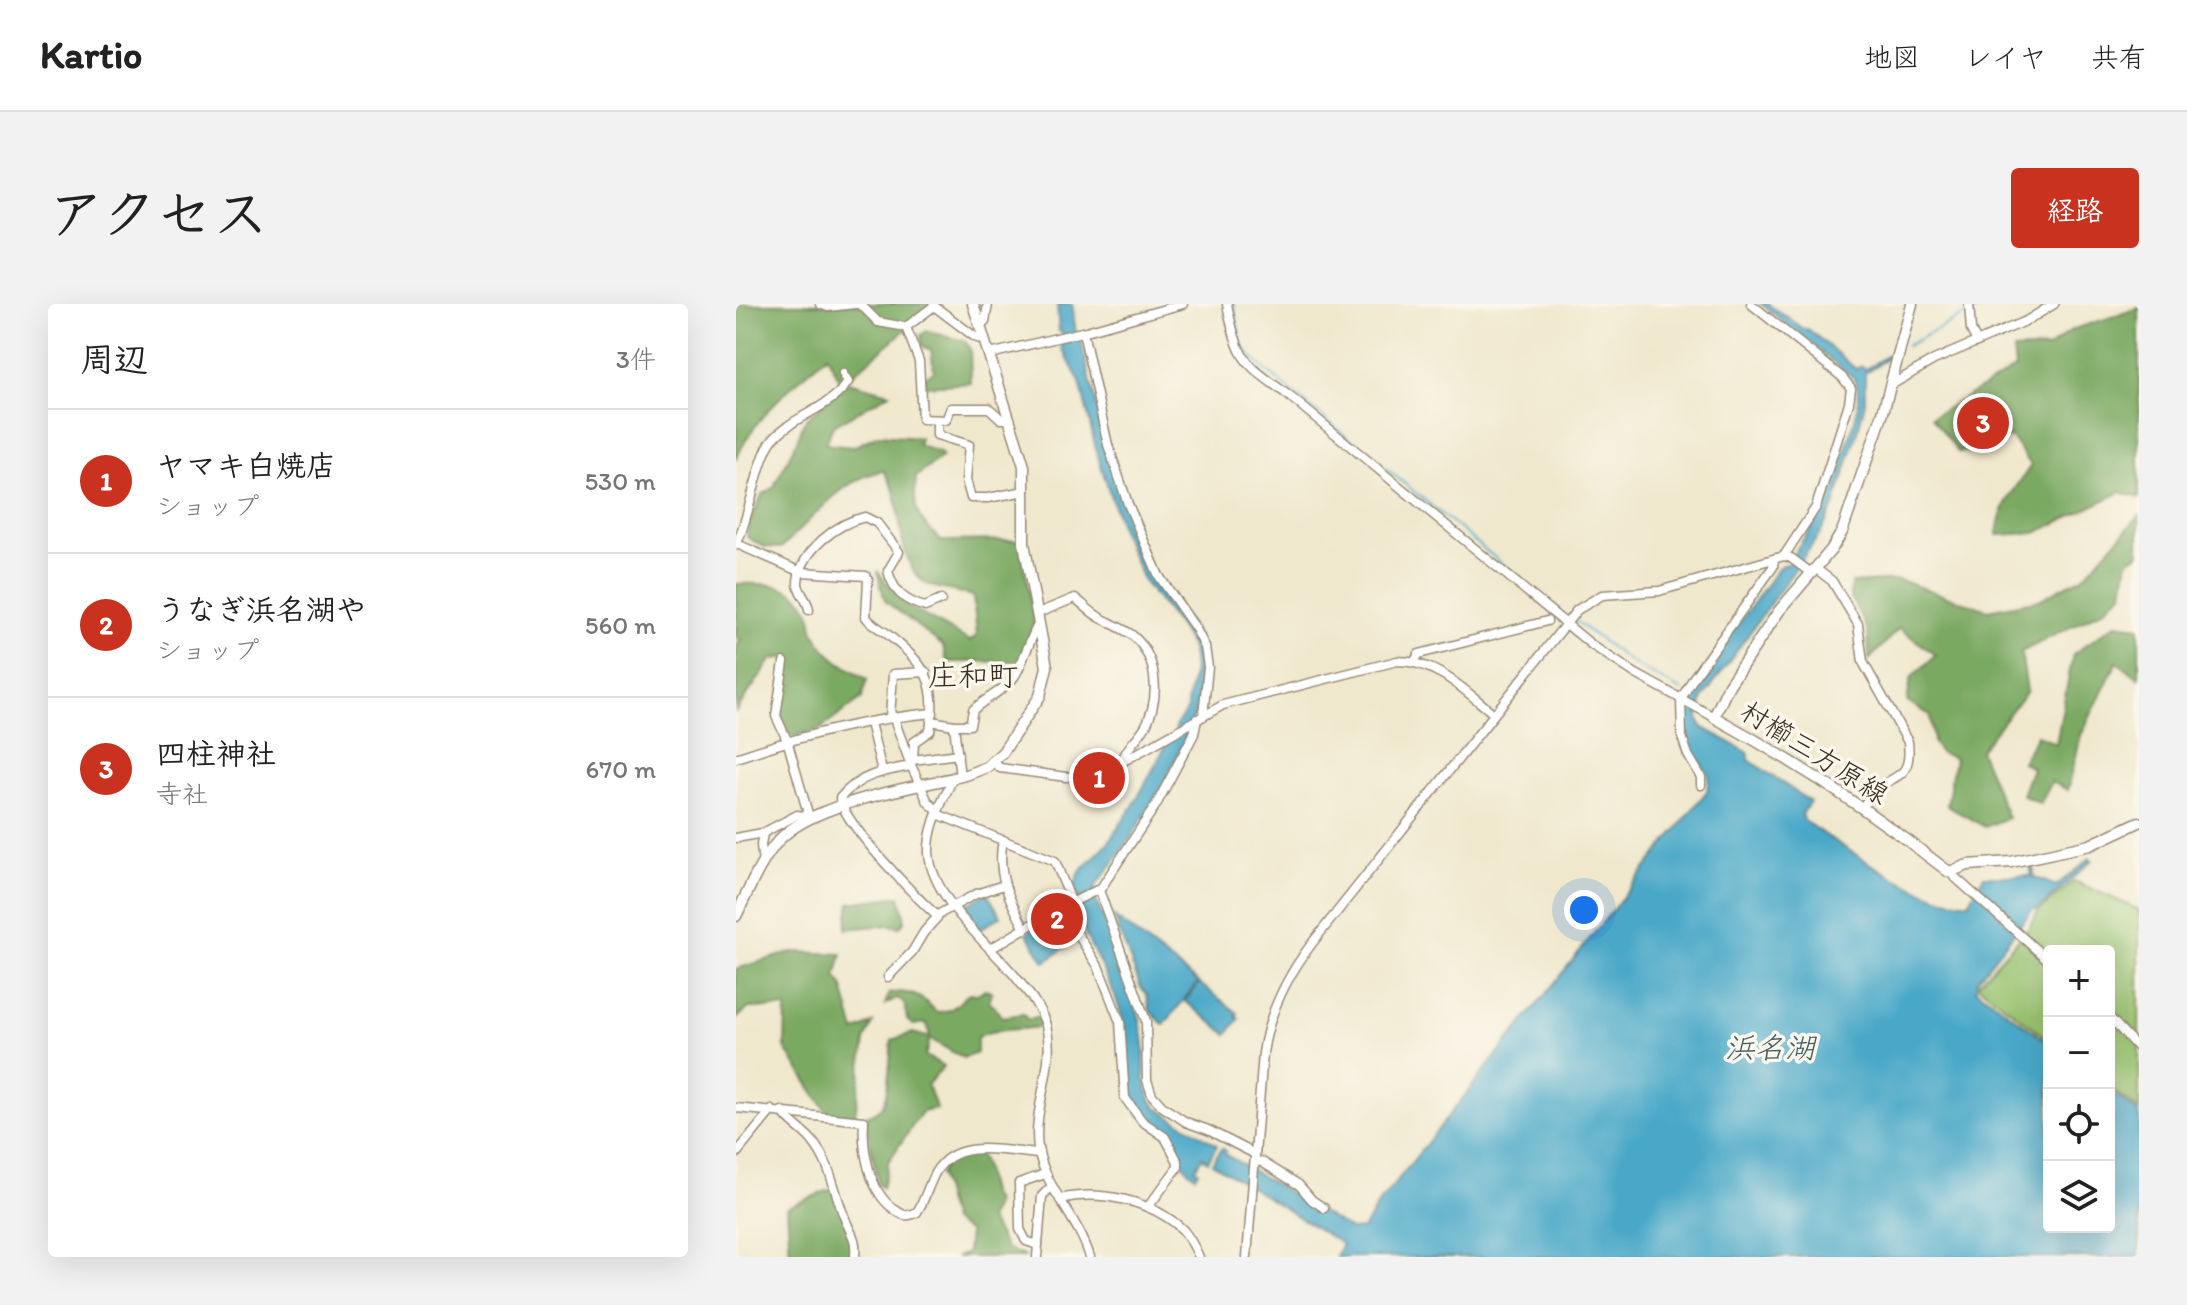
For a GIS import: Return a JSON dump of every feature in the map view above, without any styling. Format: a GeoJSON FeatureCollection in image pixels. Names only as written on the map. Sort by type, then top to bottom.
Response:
{"type":"FeatureCollection","features":[{"type":"Feature","properties":{"kind":"main road"},"geometry":{"type":"LineString","coordinates":[[736,916],[763,864],[782,837],[809,817],[841,806],[982,770],[993,762],[1034,705],[1043,687],[1047,662],[1024,543],[1024,466],[973,304]]}},
{"type":"Feature","properties":{"kind":"main road","name":"村櫛三方原線"},"geometry":{"type":"LineString","coordinates":[[1912,304],[1891,385],[1844,527],[1834,546],[1779,611],[1709,714],[1780,754],[1949,872]]}},
{"type":"Feature","properties":{"kind":"main road"},"geometry":{"type":"LineString","coordinates":[[1949,872],[1968,865],[2011,862],[2090,845],[2139,822]]}},
{"type":"Feature","properties":{"kind":"street"},"geometry":{"type":"LineString","coordinates":[[820,304],[828,307],[861,305],[878,322],[906,327],[934,306],[985,341]]}},
{"type":"Feature","properties":{"kind":"street"},"geometry":{"type":"LineString","coordinates":[[980,326],[985,322],[988,304]]}},
{"type":"Feature","properties":{"kind":"street"},"geometry":{"type":"LineString","coordinates":[[990,354],[1183,304]]}},
{"type":"Feature","properties":{"kind":"street"},"geometry":{"type":"LineString","coordinates":[[1227,304],[1234,340],[1248,365],[1566,623],[1622,665],[1709,714]]}},
{"type":"Feature","properties":{"kind":"street"},"geometry":{"type":"LineString","coordinates":[[1701,785],[1700,774],[1683,743],[1680,724],[1689,684],[1773,567],[1783,558],[1816,507],[1851,388],[1842,377],[1751,304]]}},
{"type":"Feature","properties":{"kind":"street"},"geometry":{"type":"LineString","coordinates":[[1891,385],[1934,360],[2028,320],[2054,304]]}},
{"type":"Feature","properties":{"kind":"street"},"geometry":{"type":"LineString","coordinates":[[1969,311],[1977,342]]}},
{"type":"Feature","properties":{"kind":"street"},"geometry":{"type":"LineString","coordinates":[[906,327],[919,361],[922,419],[946,420],[951,408],[989,408],[1001,419],[1010,419]]}},
{"type":"Feature","properties":{"kind":"street"},"geometry":{"type":"LineString","coordinates":[[990,949],[1061,908],[1098,891],[1156,805],[1194,734],[1208,667],[1199,634],[1159,576],[1128,504],[1108,445],[1079,333]]}},
{"type":"Feature","properties":{"kind":"street"},"geometry":{"type":"LineString","coordinates":[[843,374],[848,382],[840,395],[781,432],[769,445],[745,527],[736,544],[801,572],[866,576],[866,617],[911,653],[926,672],[933,693],[930,731],[914,742],[911,763]]}},
{"type":"Feature","properties":{"kind":"street"},"geometry":{"type":"LineString","coordinates":[[937,421],[937,435],[969,445],[966,480],[971,498],[1025,491]]}},
{"type":"Feature","properties":{"kind":"street"},"geometry":{"type":"LineString","coordinates":[[809,610],[798,582],[816,545],[857,518],[865,517],[877,523],[899,552],[888,571],[893,587],[907,602],[925,607],[941,600]]}},
{"type":"Feature","properties":{"kind":"street"},"geometry":{"type":"LineString","coordinates":[[1247,1257],[1266,1034],[1286,981],[1313,942],[1583,605],[1602,595],[1659,591],[1783,558],[1832,581],[1858,624],[1863,662],[1908,742],[1905,769],[1899,777],[1874,792],[1862,809]]}},
{"type":"Feature","properties":{"kind":"street"},"geometry":{"type":"LineString","coordinates":[[736,758],[787,740],[830,732],[852,723],[870,723],[892,717],[932,717],[954,725],[970,725],[973,710],[996,695],[1015,676],[1038,618],[1075,598],[1094,614],[1133,636],[1155,675],[1153,708],[1147,725],[1125,753],[1122,762]]}},
{"type":"Feature","properties":{"kind":"street"},"geometry":{"type":"LineString","coordinates":[[1414,662],[1419,654],[1547,621]]}},
{"type":"Feature","properties":{"kind":"street"},"geometry":{"type":"LineString","coordinates":[[993,762],[1000,768],[1080,777],[1101,772],[1229,703],[1397,661],[1414,662],[1437,670],[1494,714]]}},
{"type":"Feature","properties":{"kind":"street"},"geometry":{"type":"LineString","coordinates":[[736,838],[763,833],[797,815],[809,817],[787,740],[776,716],[784,662]]}},
{"type":"Feature","properties":{"kind":"street"},"geometry":{"type":"LineString","coordinates":[[926,672],[893,674],[892,717],[919,787],[929,804],[938,813],[1055,861],[1074,902]]}},
{"type":"Feature","properties":{"kind":"street"},"geometry":{"type":"LineString","coordinates":[[870,723],[882,771]]}},
{"type":"Feature","properties":{"kind":"street"},"geometry":{"type":"LineString","coordinates":[[954,725],[958,754],[956,778],[938,813],[930,856],[952,906],[1023,987],[1046,1026],[1048,1061],[1037,1123],[1039,1154],[1051,1187],[1077,1225],[1090,1257]]}},
{"type":"Feature","properties":{"kind":"street"},"geometry":{"type":"LineString","coordinates":[[937,916],[864,839],[841,806],[840,798],[850,786],[865,777],[911,763],[958,754]]}},
{"type":"Feature","properties":{"kind":"street"},"geometry":{"type":"LineString","coordinates":[[763,833],[763,864]]}},
{"type":"Feature","properties":{"kind":"street"},"geometry":{"type":"LineString","coordinates":[[1003,840],[1001,860],[1004,885],[1025,929]]}},
{"type":"Feature","properties":{"kind":"street"},"geometry":{"type":"LineString","coordinates":[[1949,872],[2043,956]]}},
{"type":"Feature","properties":{"kind":"street"},"geometry":{"type":"LineString","coordinates":[[888,977],[912,952],[937,916],[952,906],[1004,885]]}},
{"type":"Feature","properties":{"kind":"street"},"geometry":{"type":"LineString","coordinates":[[1098,891],[1146,1021],[1147,1080],[1152,1095],[1163,1107],[1186,1122],[1198,1125],[1299,1185],[1324,1208]]}},
{"type":"Feature","properties":{"kind":"street"},"geometry":{"type":"LineString","coordinates":[[1061,908],[1100,969],[1120,1022],[1124,1096],[1142,1121],[1165,1137],[1178,1162],[1178,1167],[1148,1207]]}},
{"type":"Feature","properties":{"kind":"street"},"geometry":{"type":"LineString","coordinates":[[2115,1023],[2139,1049]]}},
{"type":"Feature","properties":{"kind":"street"},"geometry":{"type":"LineString","coordinates":[[736,1108],[864,1121],[864,1150],[878,1195],[903,1216],[912,1216],[917,1212],[939,1168],[960,1153],[978,1148],[1039,1154]]}},
{"type":"Feature","properties":{"kind":"street"},"geometry":{"type":"LineString","coordinates":[[736,1154],[772,1110]]}},
{"type":"Feature","properties":{"kind":"street"},"geometry":{"type":"LineString","coordinates":[[782,1111],[793,1125],[812,1139],[829,1167],[844,1217],[855,1236],[855,1257]]}},
{"type":"Feature","properties":{"kind":"street"},"geometry":{"type":"LineString","coordinates":[[1038,1245],[1026,1241],[1020,1229],[1019,1183],[1045,1174]]}},
{"type":"Feature","properties":{"kind":"street"},"geometry":{"type":"LineString","coordinates":[[1037,1257],[1042,1196],[1051,1187]]}},
{"type":"Feature","properties":{"kind":"street"},"geometry":{"type":"LineString","coordinates":[[1060,1199],[1107,1198],[1148,1207],[1182,1229],[1199,1257]]}},
{"type":"Feature","properties":{"kind":"green space"},"geometry":{"type":"Polygon","coordinates":[[[736,304],[941,304],[934,306],[841,384],[827,355],[764,415],[736,460],[736,304]]]}},
{"type":"Feature","properties":{"kind":"green space"},"geometry":{"type":"Polygon","coordinates":[[[2139,308],[2139,498],[2121,492],[2036,533],[1997,535],[2005,506],[2031,465],[2010,436],[1992,451],[1958,452],[1932,417],[2015,368],[2013,350],[2048,348],[2071,330],[2139,308]]]}},
{"type":"Feature","properties":{"kind":"green space"},"geometry":{"type":"Polygon","coordinates":[[[927,331],[965,341],[970,349],[971,383],[925,386],[925,379],[922,379],[934,371],[931,350],[922,346],[921,335],[927,331]]]}},
{"type":"Feature","properties":{"kind":"green space"},"geometry":{"type":"Polygon","coordinates":[[[848,382],[890,393],[833,426],[825,444],[853,447],[878,435],[920,438],[918,445],[940,453],[942,457],[916,477],[918,513],[933,533],[941,541],[1019,540],[1035,622],[1018,661],[947,662],[943,646],[885,601],[877,571],[905,605],[970,641],[977,635],[973,597],[925,583],[910,566],[895,494],[884,471],[855,481],[841,491],[781,548],[764,547],[747,537],[749,523],[762,495],[773,488],[805,420],[848,382]]]}},
{"type":"Feature","properties":{"kind":"green space"},"geometry":{"type":"Polygon","coordinates":[[[2139,516],[2139,554],[2128,561],[2123,593],[2104,610],[2021,652],[2027,691],[1980,750],[2008,818],[1985,827],[1947,806],[1955,758],[1940,753],[1933,742],[1930,715],[1907,702],[1911,678],[1936,655],[1899,628],[1869,660],[1868,631],[1850,596],[1852,583],[1899,580],[1988,610],[2039,600],[2084,576],[2139,516]]]}},
{"type":"Feature","properties":{"kind":"green space"},"geometry":{"type":"Polygon","coordinates":[[[736,584],[777,586],[803,601],[810,613],[815,634],[825,649],[844,666],[867,679],[862,698],[819,730],[794,736],[785,734],[777,709],[791,657],[772,659],[736,711],[736,647],[741,640],[736,637],[736,584]]]}},
{"type":"Feature","properties":{"kind":"green space"},"geometry":{"type":"Polygon","coordinates":[[[2116,624],[2139,627],[2139,678],[2117,662],[2081,735],[2068,790],[2052,782],[2040,804],[2022,795],[2032,768],[2022,762],[2037,735],[2056,744],[2073,654],[2116,624]]]}},
{"type":"Feature","properties":{"kind":"green space"},"geometry":{"type":"Polygon","coordinates":[[[2074,881],[2139,910],[2139,1110],[2115,1092],[2115,945],[2043,945],[2043,1035],[1979,986],[1979,982],[2028,929],[2037,913],[2074,881]]]}},
{"type":"Feature","properties":{"kind":"green space"},"geometry":{"type":"Polygon","coordinates":[[[900,896],[905,920],[900,927],[889,925],[846,929],[850,903],[900,896]]]}},
{"type":"Feature","properties":{"kind":"green space"},"geometry":{"type":"Polygon","coordinates":[[[792,952],[842,954],[836,977],[842,984],[855,1032],[873,1023],[865,1041],[855,1115],[828,1114],[785,1048],[786,1008],[749,1008],[736,1019],[736,969],[792,952]]]}},
{"type":"Feature","properties":{"kind":"green space"},"geometry":{"type":"Polygon","coordinates":[[[984,990],[992,992],[989,1000],[1002,1017],[1024,1014],[1027,1020],[1039,1016],[1044,1026],[984,1034],[977,1037],[977,1053],[963,1058],[930,1039],[925,1056],[944,1066],[927,1085],[937,1109],[922,1112],[888,1162],[882,1188],[878,1184],[865,1117],[882,1106],[884,1101],[892,1040],[913,1033],[930,1038],[927,1023],[913,1025],[907,1020],[905,1005],[898,998],[885,1004],[889,994],[903,992],[916,996],[936,1012],[942,1012],[951,1009],[969,993],[977,994],[984,990]]]}},
{"type":"Feature","properties":{"kind":"green space"},"geometry":{"type":"Polygon","coordinates":[[[975,1151],[983,1162],[989,1190],[996,1203],[989,1219],[1006,1248],[1026,1257],[956,1257],[967,1253],[969,1232],[952,1221],[939,1175],[948,1159],[975,1151]]]}},
{"type":"Feature","properties":{"kind":"green space"},"geometry":{"type":"Polygon","coordinates":[[[836,1187],[851,1230],[851,1257],[790,1257],[787,1207],[836,1187]]]}},
{"type":"Feature","properties":{"kind":"water"},"geometry":{"type":"Polygon","coordinates":[[[1057,304],[1072,304],[1075,329],[1081,341],[1111,462],[1130,523],[1156,578],[1194,631],[1203,654],[1201,692],[1179,751],[1146,812],[1095,887],[1094,897],[1137,1008],[1148,1093],[1157,1108],[1217,1145],[1208,1161],[1202,1157],[1195,1169],[1198,1171],[1195,1176],[1186,1168],[1168,1137],[1143,1117],[1133,1104],[1127,1082],[1126,1037],[1121,1013],[1086,936],[1082,904],[1073,889],[1080,872],[1107,844],[1133,806],[1168,742],[1175,738],[1176,725],[1188,709],[1194,670],[1192,649],[1180,628],[1144,582],[1122,532],[1097,453],[1080,382],[1062,348],[1063,333],[1059,331],[1057,304]]]}},
{"type":"Feature","properties":{"kind":"water","name":"浜名湖"},"geometry":{"type":"Polygon","coordinates":[[[1761,304],[1768,304],[1802,329],[1808,329],[1856,369],[1862,366],[1865,369],[1892,355],[1865,373],[1865,402],[1857,435],[1834,506],[1820,534],[1703,698],[1698,718],[1702,727],[1749,753],[1749,760],[1810,802],[1802,814],[1804,821],[1884,872],[1930,894],[1969,902],[1984,876],[2031,876],[2031,866],[2034,877],[2056,886],[2090,858],[2092,860],[2038,910],[2033,909],[1977,980],[1976,989],[2043,1039],[2043,1233],[2115,1233],[2115,1095],[2139,1113],[2139,1257],[1336,1257],[1342,1244],[1212,1163],[1222,1148],[1225,1154],[1351,1230],[1363,1229],[1377,1206],[1707,791],[1709,775],[1693,752],[1686,731],[1691,696],[1696,683],[1780,566],[1790,563],[1820,515],[1844,456],[1858,406],[1858,387],[1854,378],[1761,304]]]}},
{"type":"Feature","properties":{"kind":"water"},"geometry":{"type":"Polygon","coordinates":[[[987,893],[1001,916],[979,930],[961,909],[987,893]]]}},
{"type":"Feature","properties":{"kind":"water"},"geometry":{"type":"Polygon","coordinates":[[[1114,917],[1198,982],[1164,1025],[1150,1011],[1147,994],[1141,988],[1114,917]]]}},
{"type":"Feature","properties":{"kind":"water"},"geometry":{"type":"Polygon","coordinates":[[[1050,919],[1067,937],[1074,932],[1078,938],[1045,962],[1027,933],[1050,919]]]}},
{"type":"Feature","properties":{"kind":"water"},"geometry":{"type":"Polygon","coordinates":[[[1199,983],[1238,1013],[1236,1016],[1239,1019],[1227,1034],[1185,1001],[1199,983]]]}},
{"type":"Feature","properties":{"kind":"waterway"},"geometry":{"type":"LineString","coordinates":[[1234,304],[1242,345],[1256,362],[1560,611]]}},
{"type":"Feature","properties":{"kind":"waterway"},"geometry":{"type":"LineString","coordinates":[[1973,312],[1995,304]]}},
{"type":"Feature","properties":{"kind":"waterway"},"geometry":{"type":"LineString","coordinates":[[1906,346],[1967,314]]}},
{"type":"Feature","properties":{"kind":"waterway"},"geometry":{"type":"LineString","coordinates":[[1575,621],[1632,663],[1682,691]]}},
{"type":"Feature","properties":{"kind":"place","name":"四柱神社"},"geometry":{"type":"Point","coordinates":[1983,423]}},
{"type":"Feature","properties":{"kind":"place","name":"ヤマキ白焼店"},"geometry":{"type":"Point","coordinates":[1099,778]}},
{"type":"Feature","properties":{"kind":"place","name":"うなぎ浜名湖や"},"geometry":{"type":"Point","coordinates":[1057,919]}},
{"type":"Feature","properties":{"kind":"district","name":"庄和町"},"geometry":{"type":"Point","coordinates":[973,676]}}]}
